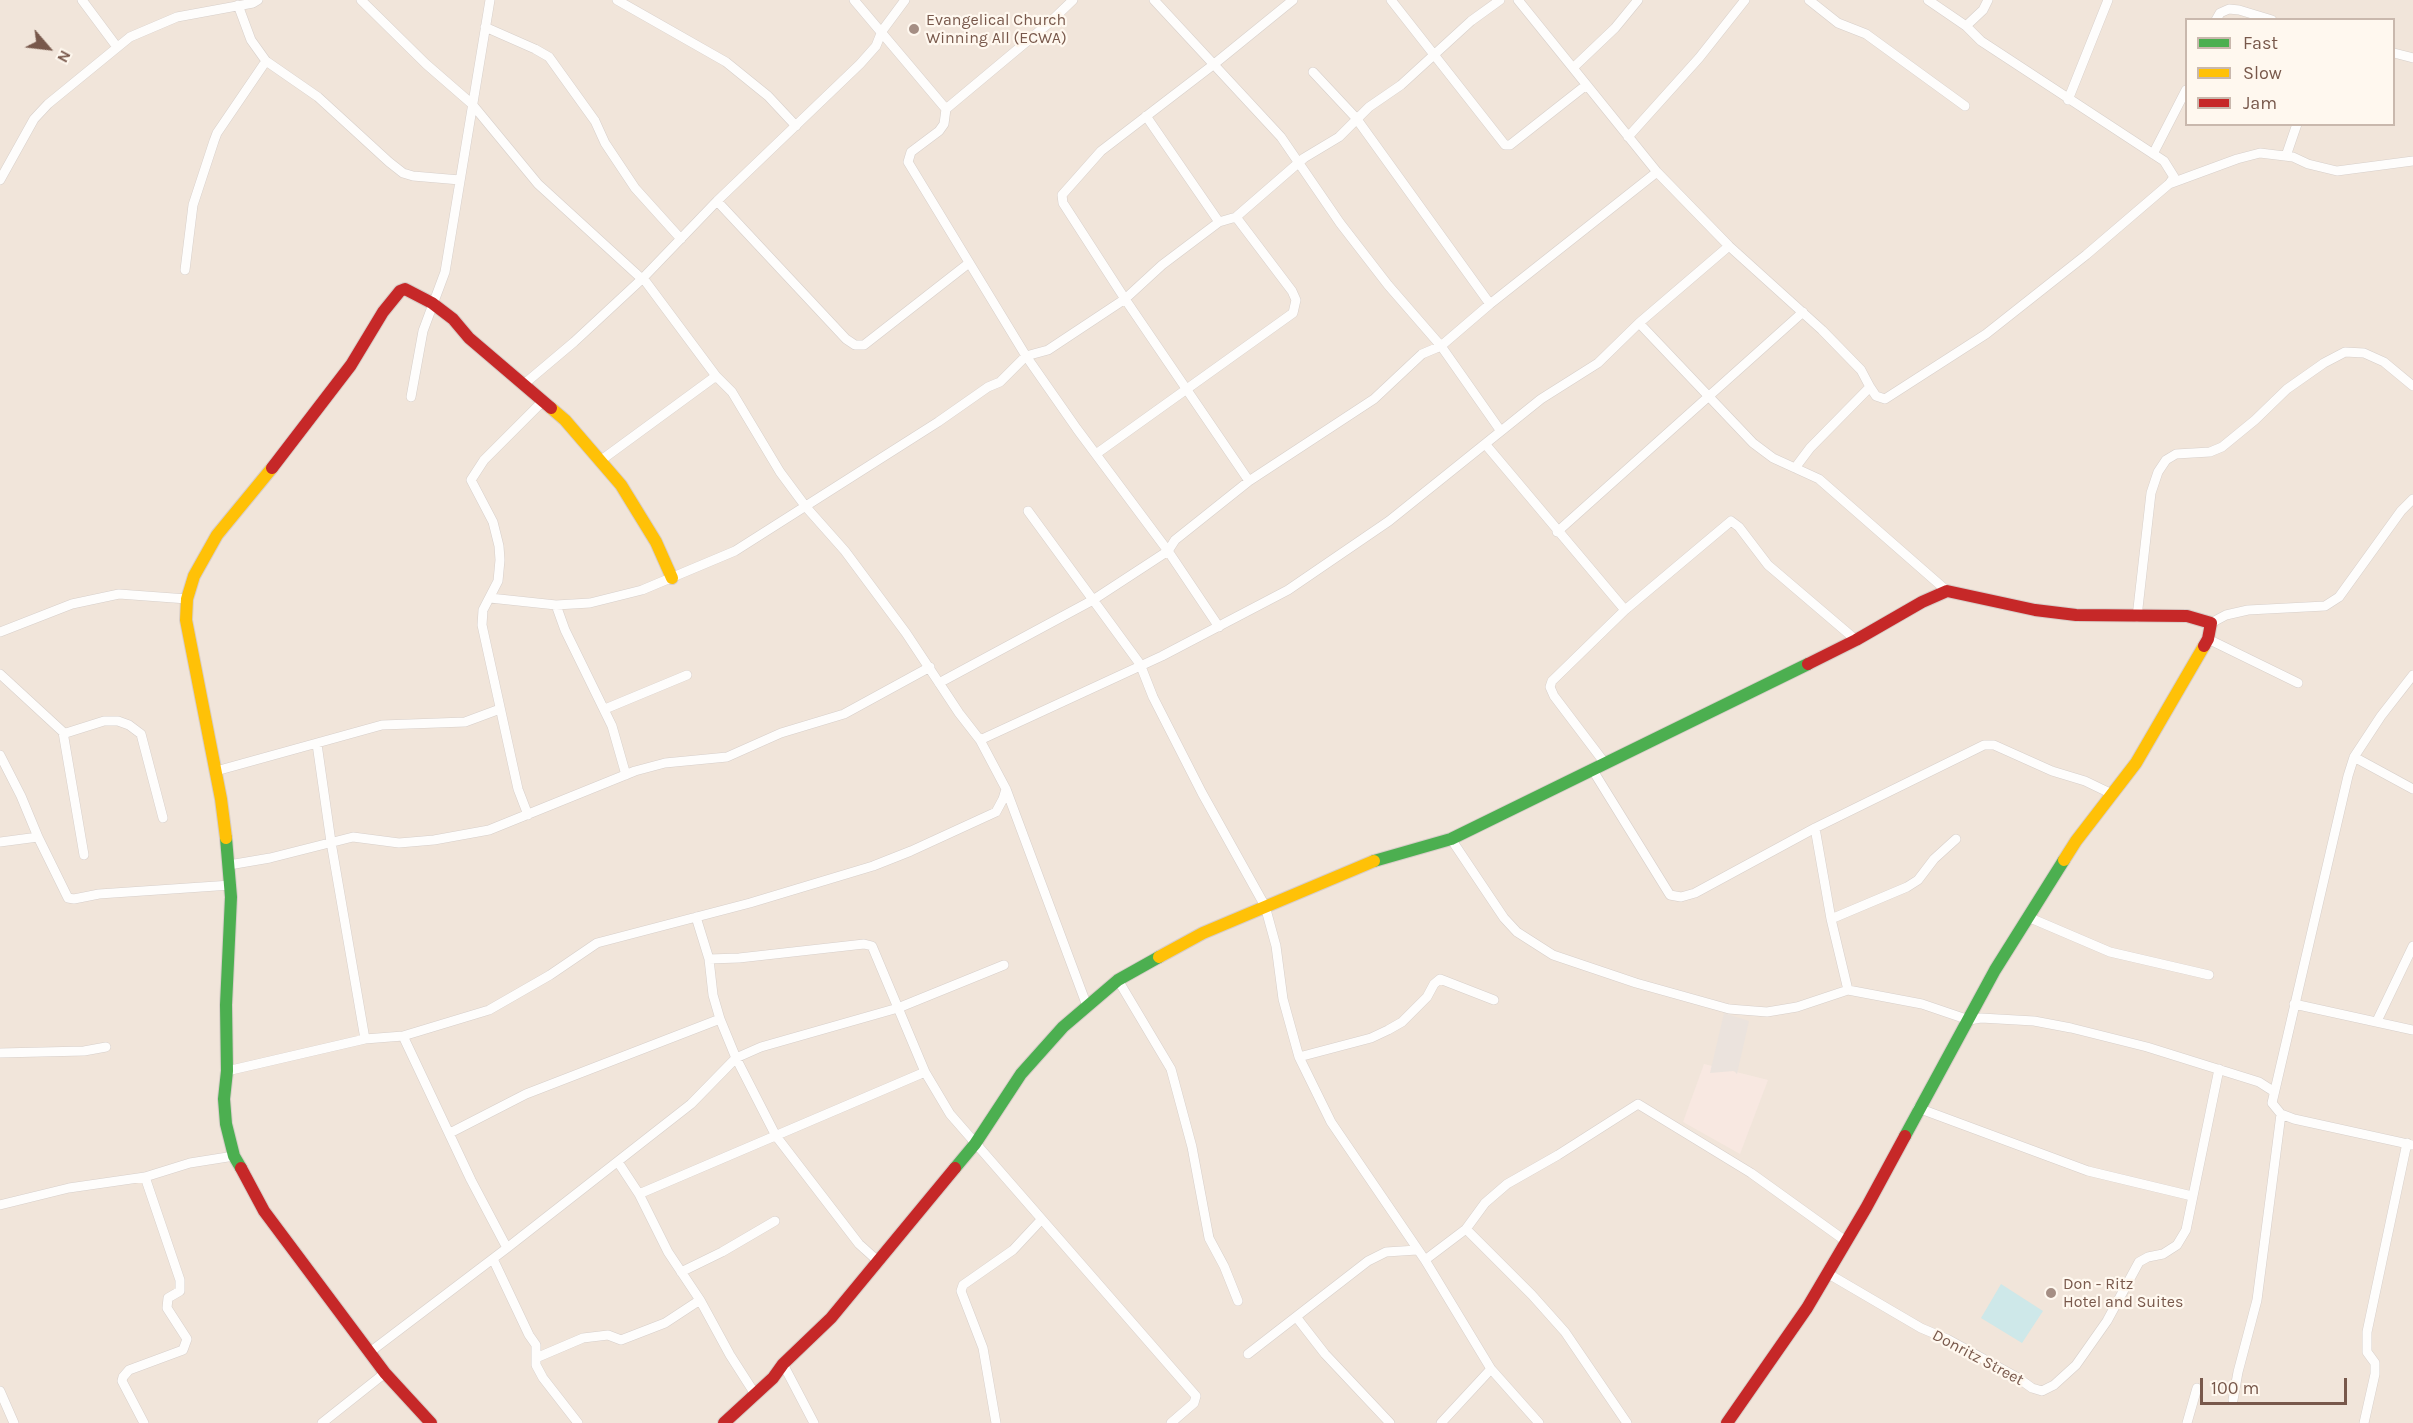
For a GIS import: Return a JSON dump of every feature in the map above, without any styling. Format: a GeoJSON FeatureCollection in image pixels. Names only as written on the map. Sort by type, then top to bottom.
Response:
{"type":"FeatureCollection","features":[{"type":"Feature","properties":{"kind":"street"},"geometry":{"type":"LineString","coordinates":[[82,0],[117,47]]}},
{"type":"Feature","properties":{"kind":"street"},"geometry":{"type":"LineString","coordinates":[[0,180],[34,119],[69,85],[130,37],[177,17],[258,0]]}},
{"type":"Feature","properties":{"kind":"street"},"geometry":{"type":"LineString","coordinates":[[362,0],[426,64],[472,104],[537,184],[642,279],[716,376],[732,393],[780,472],[806,507],[845,551],[930,667],[980,740],[1006,789],[1087,1006]]}},
{"type":"Feature","properties":{"kind":"street"},"geometry":{"type":"LineString","coordinates":[[411,397],[423,331],[446,272],[459,180],[490,0]]}},
{"type":"Feature","properties":{"kind":"street"},"geometry":{"type":"LineString","coordinates":[[617,0],[726,62],[768,96],[796,126]]}},
{"type":"Feature","properties":{"kind":"street"},"geometry":{"type":"LineString","coordinates":[[854,0],[946,109]]}},
{"type":"Feature","properties":{"kind":"street"},"geometry":{"type":"LineString","coordinates":[[523,385],[574,342],[642,279],[717,201],[860,64],[876,46],[882,31],[904,0]]}},
{"type":"Feature","properties":{"kind":"street"},"geometry":{"type":"LineString","coordinates":[[1073,0],[1049,23],[946,109],[944,124],[939,131],[911,152],[908,162],[1026,356],[1168,551],[1219,627]]}},
{"type":"Feature","properties":{"kind":"street"},"geometry":{"type":"LineString","coordinates":[[1154,0],[1281,137],[1340,223],[1388,285],[1441,346],[1500,430]]}},
{"type":"Feature","properties":{"kind":"street"},"geometry":{"type":"LineString","coordinates":[[1249,482],[1125,299],[1063,203],[1062,195],[1101,151],[1293,0]]}},
{"type":"Feature","properties":{"kind":"street"},"geometry":{"type":"LineString","coordinates":[[1391,0],[1505,145],[1510,145],[1585,86]]}},
{"type":"Feature","properties":{"kind":"street"},"geometry":{"type":"LineString","coordinates":[[490,598],[556,605],[590,603],[642,590],[735,551],[946,417],[988,387],[1000,382],[1026,356],[1048,350],[1125,299],[1162,265],[1219,222],[1236,217],[1299,164],[1339,136],[1356,118],[1401,85],[1471,21],[1500,0]]}},
{"type":"Feature","properties":{"kind":"street"},"geometry":{"type":"LineString","coordinates":[[1518,0],[1574,68],[1585,86],[1657,172],[1729,246],[1803,312],[1861,370],[1876,396],[1885,399],[1986,334],[2086,255],[2169,184],[2174,177],[2164,161],[1981,41],[1966,26],[1928,0]]}},
{"type":"Feature","properties":{"kind":"street"},"geometry":{"type":"LineString","coordinates":[[1574,68],[1615,28],[1638,0]]}},
{"type":"Feature","properties":{"kind":"street"},"geometry":{"type":"LineString","coordinates":[[1628,137],[1699,58],[1744,0]]}},
{"type":"Feature","properties":{"kind":"street"},"geometry":{"type":"LineString","coordinates":[[1809,0],[1838,23],[1866,34],[1965,106]]}},
{"type":"Feature","properties":{"kind":"street"},"geometry":{"type":"LineString","coordinates":[[1966,26],[1983,10],[1988,0]]}},
{"type":"Feature","properties":{"kind":"street"},"geometry":{"type":"LineString","coordinates":[[2068,99],[2108,0]]}},
{"type":"Feature","properties":{"kind":"street"},"geometry":{"type":"LineString","coordinates":[[238,5],[251,40],[266,61],[318,97],[403,173],[459,180]]}},
{"type":"Feature","properties":{"kind":"street"},"geometry":{"type":"LineString","coordinates":[[2217,18],[2220,13],[2229,9],[2265,18]]}},
{"type":"Feature","properties":{"kind":"street"},"geometry":{"type":"LineString","coordinates":[[485,27],[521,41],[549,57],[595,121],[605,143],[634,188],[681,239]]}},
{"type":"Feature","properties":{"kind":"street"},"geometry":{"type":"LineString","coordinates":[[2395,53],[2413,58]]}},
{"type":"Feature","properties":{"kind":"street"},"geometry":{"type":"LineString","coordinates":[[185,270],[194,205],[217,133],[266,61]]}},
{"type":"Feature","properties":{"kind":"street"},"geometry":{"type":"LineString","coordinates":[[1313,72],[1356,118],[1490,304]]}},
{"type":"Feature","properties":{"kind":"street"},"geometry":{"type":"LineString","coordinates":[[2153,154],[2185,94]]}},
{"type":"Feature","properties":{"kind":"street"},"geometry":{"type":"LineString","coordinates":[[1146,116],[1219,222]]}},
{"type":"Feature","properties":{"kind":"street"},"geometry":{"type":"LineString","coordinates":[[2286,156],[2296,126]]}},
{"type":"Feature","properties":{"kind":"street"},"geometry":{"type":"LineString","coordinates":[[2169,184],[2260,153],[2286,156],[2337,171],[2413,161]]}},
{"type":"Feature","properties":{"kind":"street"},"geometry":{"type":"LineString","coordinates":[[939,683],[1093,600],[1168,551],[1175,540],[1249,482],[1374,399],[1422,354],[1441,346],[1490,304],[1657,172]]}},
{"type":"Feature","properties":{"kind":"street"},"geometry":{"type":"LineString","coordinates":[[717,201],[846,339],[855,345],[864,345],[969,263]]}},
{"type":"Feature","properties":{"kind":"street"},"geometry":{"type":"LineString","coordinates":[[1096,454],[1293,313],[1296,300],[1292,291],[1236,217]]}},
{"type":"Feature","properties":{"kind":"street"},"geometry":{"type":"LineString","coordinates":[[980,740],[1219,627],[1279,596],[1308,577],[1389,522],[1541,399],[1598,363],[1639,323],[1729,246]]}},
{"type":"Feature","properties":{"kind":"street"},"geometry":{"type":"LineString","coordinates":[[431,1423],[369,1352],[264,1211],[234,1156],[226,1124],[224,1099],[227,1071],[226,1005],[231,885],[216,771],[186,620],[187,599],[194,576],[217,535],[279,459],[351,364],[383,312],[400,291],[405,289],[432,303],[453,319],[470,338],[565,420],[621,485],[656,542],[672,578]]}},
{"type":"Feature","properties":{"kind":"street"},"geometry":{"type":"LineString","coordinates":[[1557,532],[1711,397],[1803,312]]}},
{"type":"Feature","properties":{"kind":"street"},"geometry":{"type":"LineString","coordinates":[[1639,323],[1753,443],[1773,458],[1819,479],[1947,591],[2035,610],[2076,615],[2187,616],[2211,623],[2226,615],[2248,610],[2325,606],[2339,597],[2401,511],[2413,499]]}},
{"type":"Feature","properties":{"kind":"street"},"geometry":{"type":"LineString","coordinates":[[2137,617],[2151,493],[2158,472],[2166,460],[2176,454],[2210,452],[2222,447],[2287,389],[2324,363],[2345,352],[2364,352],[2384,362],[2413,386]]}},
{"type":"Feature","properties":{"kind":"street"},"geometry":{"type":"LineString","coordinates":[[600,461],[716,376]]}},
{"type":"Feature","properties":{"kind":"street"},"geometry":{"type":"LineString","coordinates":[[1795,468],[1810,448],[1870,387]]}},
{"type":"Feature","properties":{"kind":"street"},"geometry":{"type":"LineString","coordinates":[[528,815],[518,789],[483,625],[483,610],[498,581],[499,546],[493,522],[471,480],[484,460],[543,401]]}},
{"type":"Feature","properties":{"kind":"street"},"geometry":{"type":"LineString","coordinates":[[1486,445],[1625,610]]}},
{"type":"Feature","properties":{"kind":"street"},"geometry":{"type":"LineString","coordinates":[[1028,511],[1140,664],[1153,697],[1265,906],[1276,946],[1283,999],[1299,1057],[1331,1122],[1425,1260],[1491,1369],[1539,1423]]}},
{"type":"Feature","properties":{"kind":"street"},"geometry":{"type":"LineString","coordinates":[[1604,762],[1554,696],[1550,687],[1552,681],[1625,610],[1731,522],[1739,527],[1768,565],[1856,640]]}},
{"type":"Feature","properties":{"kind":"street"},"geometry":{"type":"LineString","coordinates":[[724,1423],[773,1378],[783,1364],[831,1318],[975,1144],[1022,1074],[1063,1027],[1118,980],[1203,933],[1265,906],[1386,856],[1451,838],[1856,640],[1922,602],[1947,591]]}},
{"type":"Feature","properties":{"kind":"street"},"geometry":{"type":"LineString","coordinates":[[0,632],[72,604],[119,594],[187,599]]}},
{"type":"Feature","properties":{"kind":"street"},"geometry":{"type":"LineString","coordinates":[[556,605],[565,630],[612,726],[626,775]]}},
{"type":"Feature","properties":{"kind":"street"},"geometry":{"type":"LineString","coordinates":[[1727,1423],[1802,1316],[1846,1242],[1995,970],[2076,841],[2136,763],[2208,639],[2211,623]]}},
{"type":"Feature","properties":{"kind":"street"},"geometry":{"type":"LineString","coordinates":[[2208,639],[2298,683]]}},
{"type":"Feature","properties":{"kind":"street"},"geometry":{"type":"LineString","coordinates":[[229,865],[270,858],[353,837],[399,843],[434,840],[489,830],[626,775],[665,763],[727,757],[781,733],[844,714],[930,667]]}},
{"type":"Feature","properties":{"kind":"street"},"geometry":{"type":"LineString","coordinates":[[0,674],[63,732],[84,855]]}},
{"type":"Feature","properties":{"kind":"street"},"geometry":{"type":"LineString","coordinates":[[604,709],[687,675]]}},
{"type":"Feature","properties":{"kind":"street"},"geometry":{"type":"LineString","coordinates":[[2364,1423],[2375,1374],[2374,1363],[2367,1352],[2367,1332],[2410,1144],[2294,1119],[2281,1114],[2271,1103],[2354,757],[2381,716],[2413,675]]}},
{"type":"Feature","properties":{"kind":"street"},"geometry":{"type":"LineString","coordinates":[[216,771],[382,725],[465,722],[500,709]]}},
{"type":"Feature","properties":{"kind":"street"},"geometry":{"type":"LineString","coordinates":[[63,732],[104,721],[118,721],[129,725],[141,735],[163,818]]}},
{"type":"Feature","properties":{"kind":"street"},"geometry":{"type":"LineString","coordinates":[[317,744],[331,842],[365,1039]]}},
{"type":"Feature","properties":{"kind":"street"},"geometry":{"type":"LineString","coordinates":[[1592,770],[1670,895],[1681,897],[1695,893],[1815,828],[1984,745],[1994,745],[2112,794]]}},
{"type":"Feature","properties":{"kind":"street"},"geometry":{"type":"LineString","coordinates":[[0,755],[68,898],[231,885]]}},
{"type":"Feature","properties":{"kind":"street"},"geometry":{"type":"LineString","coordinates":[[2354,757],[2413,789]]}},
{"type":"Feature","properties":{"kind":"street"},"geometry":{"type":"LineString","coordinates":[[227,1071],[365,1039],[403,1036],[489,1010],[550,975],[597,943],[833,878],[911,851],[996,812],[1004,799],[1006,789]]}},
{"type":"Feature","properties":{"kind":"street"},"geometry":{"type":"LineString","coordinates":[[1815,828],[1831,919],[1848,990]]}},
{"type":"Feature","properties":{"kind":"street"},"geometry":{"type":"LineString","coordinates":[[0,843],[38,837]]}},
{"type":"Feature","properties":{"kind":"street"},"geometry":{"type":"LineString","coordinates":[[1451,838],[1504,918],[1517,932],[1553,956],[1636,983],[1729,1009],[1767,1012],[1797,1007],[1848,990],[1922,1005],[1969,1020],[1981,1018],[2017,1020],[2071,1028],[2147,1047],[2219,1069],[2259,1082],[2273,1091]]}},
{"type":"Feature","properties":{"kind":"street"},"geometry":{"type":"LineString","coordinates":[[1831,919],[1907,887],[1918,880],[1934,859],[1956,839]]}},
{"type":"Feature","properties":{"kind":"street"},"geometry":{"type":"LineString","coordinates":[[696,917],[709,959],[713,994],[720,1019],[736,1058],[776,1136],[859,1244],[879,1262]]}},
{"type":"Feature","properties":{"kind":"street"},"geometry":{"type":"LineString","coordinates":[[2028,917],[2110,952],[2210,975]]}},
{"type":"Feature","properties":{"kind":"street"},"geometry":{"type":"LineString","coordinates":[[709,959],[739,958],[869,944],[875,950],[925,1072],[950,1114],[1041,1221],[1195,1394],[1197,1398],[1194,1403],[1172,1423]]}},
{"type":"Feature","properties":{"kind":"street"},"geometry":{"type":"LineString","coordinates":[[2377,1021],[2413,946]]}},
{"type":"Feature","properties":{"kind":"street"},"geometry":{"type":"LineString","coordinates":[[369,1352],[493,1259],[691,1104],[736,1058],[761,1047],[898,1008],[1004,966]]}},
{"type":"Feature","properties":{"kind":"street"},"geometry":{"type":"LineString","coordinates":[[1299,1057],[1371,1038],[1388,1030],[1402,1022],[1428,997],[1434,984],[1440,979],[1494,1000]]}},
{"type":"Feature","properties":{"kind":"street"},"geometry":{"type":"LineString","coordinates":[[1118,980],[1171,1069],[1192,1147],[1209,1238],[1224,1266],[1238,1301]]}},
{"type":"Feature","properties":{"kind":"street"},"geometry":{"type":"LineString","coordinates":[[2294,1004],[2413,1030]]}},
{"type":"Feature","properties":{"kind":"street"},"geometry":{"type":"LineString","coordinates":[[450,1133],[526,1094],[720,1019]]}},
{"type":"Feature","properties":{"kind":"street"},"geometry":{"type":"LineString","coordinates":[[403,1036],[471,1180],[507,1248]]}},
{"type":"Feature","properties":{"kind":"street"},"geometry":{"type":"LineString","coordinates":[[0,1053],[84,1051],[106,1047]]}},
{"type":"Feature","properties":{"kind":"street","name":"Donritz Street"},"geometry":{"type":"LineString","coordinates":[[1827,1273],[1921,1328],[1947,1339],[2032,1388],[2042,1391],[2076,1365],[2107,1321],[2139,1262],[2148,1257],[2163,1254],[2177,1245],[2186,1230],[2219,1069]]}},
{"type":"Feature","properties":{"kind":"street"},"geometry":{"type":"LineString","coordinates":[[639,1194],[925,1072]]}},
{"type":"Feature","properties":{"kind":"street"},"geometry":{"type":"LineString","coordinates":[[1425,1260],[1466,1229],[1485,1203],[1506,1184],[1581,1141],[1638,1104],[1750,1173],[1846,1242]]}},
{"type":"Feature","properties":{"kind":"street"},"geometry":{"type":"LineString","coordinates":[[1918,1108],[2088,1171],[2192,1196]]}},
{"type":"Feature","properties":{"kind":"street"},"geometry":{"type":"LineString","coordinates":[[2233,1401],[2238,1372],[2257,1300],[2281,1114]]}},
{"type":"Feature","properties":{"kind":"street"},"geometry":{"type":"LineString","coordinates":[[0,1205],[69,1188],[146,1177],[190,1163],[234,1156]]}},
{"type":"Feature","properties":{"kind":"street"},"geometry":{"type":"LineString","coordinates":[[618,1162],[639,1194],[668,1252],[700,1300],[730,1355],[755,1394]]}},
{"type":"Feature","properties":{"kind":"street"},"geometry":{"type":"LineString","coordinates":[[144,1423],[122,1381],[123,1377],[129,1370],[183,1350],[187,1339],[167,1308],[168,1298],[180,1291],[180,1280],[146,1177]]}},
{"type":"Feature","properties":{"kind":"street"},"geometry":{"type":"LineString","coordinates":[[681,1272],[722,1252],[775,1221]]}},
{"type":"Feature","properties":{"kind":"street"},"geometry":{"type":"LineString","coordinates":[[996,1423],[983,1348],[961,1291],[963,1285],[1013,1250],[1041,1221]]}},
{"type":"Feature","properties":{"kind":"street"},"geometry":{"type":"LineString","coordinates":[[1466,1229],[1532,1295],[1565,1332],[1627,1423]]}},
{"type":"Feature","properties":{"kind":"street"},"geometry":{"type":"LineString","coordinates":[[1248,1354],[1368,1261],[1386,1252],[1417,1250]]}},
{"type":"Feature","properties":{"kind":"street"},"geometry":{"type":"LineString","coordinates":[[493,1259],[536,1346],[536,1365],[543,1378],[578,1423]]}},
{"type":"Feature","properties":{"kind":"street"},"geometry":{"type":"LineString","coordinates":[[536,1358],[583,1338],[608,1335],[621,1340],[665,1323],[700,1300]]}},
{"type":"Feature","properties":{"kind":"street"},"geometry":{"type":"LineString","coordinates":[[1297,1318],[1325,1354],[1390,1423]]}},
{"type":"Feature","properties":{"kind":"street"},"geometry":{"type":"LineString","coordinates":[[783,1364],[814,1423]]}},
{"type":"Feature","properties":{"kind":"street"},"geometry":{"type":"LineString","coordinates":[[1441,1423],[1491,1369]]}},
{"type":"Feature","properties":{"kind":"street"},"geometry":{"type":"LineString","coordinates":[[322,1423],[385,1372]]}},
{"type":"Feature","properties":{"kind":"street"},"geometry":{"type":"LineString","coordinates":[[2187,1423],[2197,1388]]}},
{"type":"Feature","properties":{"kind":"street"},"geometry":{"type":"LineString","coordinates":[[0,1391],[14,1423]]}},
{"type":"Feature","properties":{"kind":"shaded area"},"geometry":{"type":"Polygon","coordinates":[[[0,0],[2413,0],[2413,1423],[0,1423],[0,0]]]}},
{"type":"Feature","properties":{"kind":"shaded area"},"geometry":{"type":"Polygon","coordinates":[[[1724,1013],[1749,1021],[1737,1074],[1734,1071],[1710,1073],[1724,1013]]]}},
{"type":"Feature","properties":{"kind":"shaded area"},"geometry":{"type":"Polygon","coordinates":[[[1704,1064],[1768,1080],[1740,1154],[1683,1122],[1704,1064]]]}},
{"type":"Feature","properties":{"kind":"water"},"geometry":{"type":"Polygon","coordinates":[[[2001,1284],[2043,1311],[2022,1343],[1981,1318],[2001,1284]]]}},
{"type":"Feature","properties":{"kind":"traffic: fast"},"geometry":{"type":"LineString","coordinates":[[1374,861],[1451,839],[1808,664]]}},
{"type":"Feature","properties":{"kind":"traffic: fast"},"geometry":{"type":"LineString","coordinates":[[226,838],[231,897],[226,1005],[227,1071],[224,1099],[226,1124],[234,1156],[241,1168]]}},
{"type":"Feature","properties":{"kind":"traffic: fast"},"geometry":{"type":"LineString","coordinates":[[1905,1136],[1995,970],[2064,860]]}},
{"type":"Feature","properties":{"kind":"traffic: fast"},"geometry":{"type":"LineString","coordinates":[[955,1168],[975,1144],[1021,1074],[1063,1027],[1118,980],[1159,957]]}},
{"type":"Feature","properties":{"kind":"traffic: slow"},"geometry":{"type":"LineString","coordinates":[[551,408],[565,420],[621,485],[656,542],[672,578]]}},
{"type":"Feature","properties":{"kind":"traffic: slow"},"geometry":{"type":"LineString","coordinates":[[226,838],[221,799],[186,620],[187,599],[194,576],[217,535],[272,468]]}},
{"type":"Feature","properties":{"kind":"traffic: slow"},"geometry":{"type":"LineString","coordinates":[[2064,860],[2136,763],[2204,646]]}},
{"type":"Feature","properties":{"kind":"traffic: slow"},"geometry":{"type":"LineString","coordinates":[[1159,957],[1203,933],[1374,861]]}},
{"type":"Feature","properties":{"kind":"traffic: jam"},"geometry":{"type":"LineString","coordinates":[[272,468],[351,365],[383,312],[400,291],[405,289],[432,303],[453,319],[469,338],[551,408]]}},
{"type":"Feature","properties":{"kind":"traffic: jam"},"geometry":{"type":"LineString","coordinates":[[1808,664],[1856,640],[1922,602],[1947,591],[2035,610],[2076,615],[2187,616],[2211,623],[2204,646]]}},
{"type":"Feature","properties":{"kind":"traffic: jam"},"geometry":{"type":"LineString","coordinates":[[1727,1423],[1807,1308],[1905,1136]]}},
{"type":"Feature","properties":{"kind":"traffic: jam"},"geometry":{"type":"LineString","coordinates":[[241,1168],[264,1211],[385,1373],[431,1423]]}},
{"type":"Feature","properties":{"kind":"traffic: jam"},"geometry":{"type":"LineString","coordinates":[[724,1423],[773,1378],[783,1364],[831,1318],[955,1168]]}},
{"type":"Feature","properties":{"kind":"place","name":"Evangelical Church Winning All (ECWA)"},"geometry":{"type":"Point","coordinates":[914,29]}},
{"type":"Feature","properties":{"kind":"place","name":"Don - Ritz Hotel and Suites"},"geometry":{"type":"Point","coordinates":[2051,1293]}}]}
